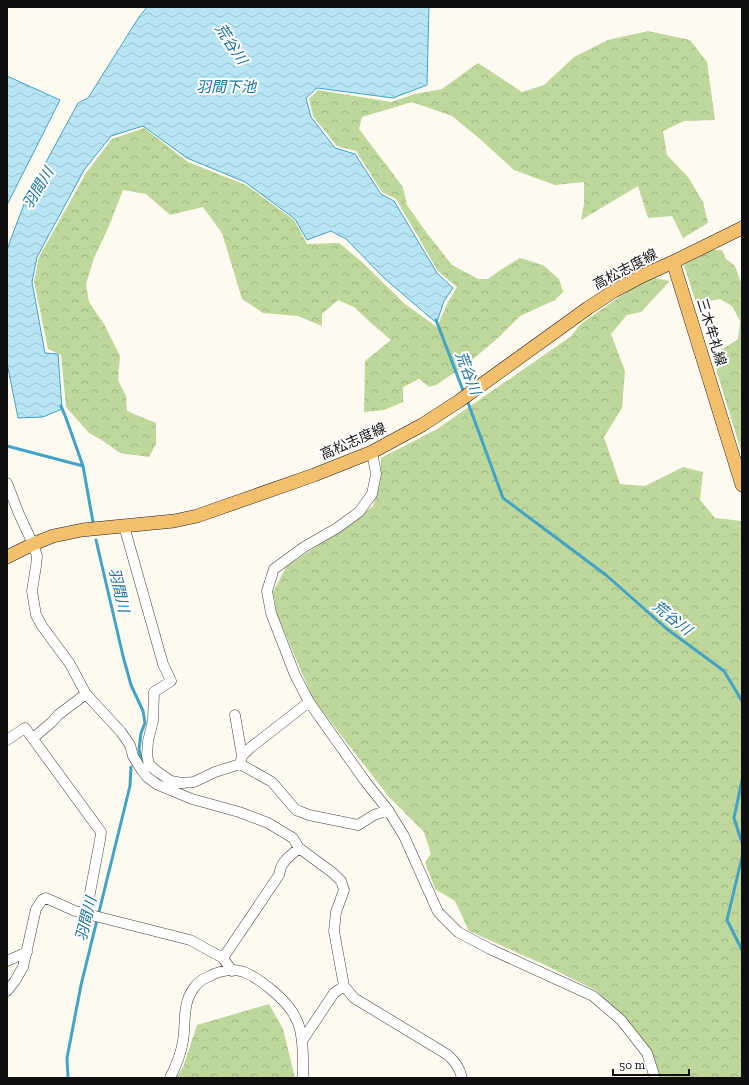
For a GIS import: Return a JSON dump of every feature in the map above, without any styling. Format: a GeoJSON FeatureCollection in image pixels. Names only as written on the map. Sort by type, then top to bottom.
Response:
{"type":"FeatureCollection","features":[{"type":"Feature","properties":{"kind":"main road"},"geometry":{"type":"LineString","coordinates":[[673,262],[742,228]]}},
{"type":"Feature","properties":{"kind":"main road","name":"高松志度線"},"geometry":{"type":"LineString","coordinates":[[7,557],[53,536],[82,530],[174,521],[197,516],[314,476],[372,452],[422,425],[453,405],[614,291],[673,262]]}},
{"type":"Feature","properties":{"kind":"main road","name":"三木牟礼線"},"geometry":{"type":"LineString","coordinates":[[673,262],[742,485]]}},
{"type":"Feature","properties":{"kind":"street"},"geometry":{"type":"LineString","coordinates":[[372,452],[376,474],[372,494],[359,512],[337,528],[304,547],[274,569],[267,591],[271,613],[295,675],[309,702],[365,781],[388,810],[404,836],[438,912],[458,932],[490,949],[592,996],[621,1020],[647,1053],[655,1078]]}},
{"type":"Feature","properties":{"kind":"street"},"geometry":{"type":"LineString","coordinates":[[7,483],[37,556],[32,591],[36,615],[50,638],[70,664],[86,694],[121,732],[130,745],[133,756],[145,766],[155,770],[171,781],[182,783],[194,782],[241,760],[250,748],[309,702]]}},
{"type":"Feature","properties":{"kind":"street"},"geometry":{"type":"LineString","coordinates":[[124,526],[164,664],[171,681],[154,692],[153,721],[148,741],[145,766],[147,777],[158,785],[192,799],[239,812],[268,823],[292,838],[299,848],[333,873],[341,881],[344,890],[336,912],[334,931],[344,986],[354,998],[448,1055],[456,1062],[461,1071],[462,1078]]}},
{"type":"Feature","properties":{"kind":"street"},"geometry":{"type":"LineString","coordinates":[[33,738],[58,715],[86,694]]}},
{"type":"Feature","properties":{"kind":"street"},"geometry":{"type":"LineString","coordinates":[[235,715],[241,760],[272,782],[296,810],[309,815],[358,825],[374,815],[388,810]]}},
{"type":"Feature","properties":{"kind":"street"},"geometry":{"type":"LineString","coordinates":[[7,740],[25,728],[101,832],[94,916]]}},
{"type":"Feature","properties":{"kind":"street"},"geometry":{"type":"LineString","coordinates":[[223,958],[279,875],[280,867],[287,858],[299,848]]}},
{"type":"Feature","properties":{"kind":"street"},"geometry":{"type":"LineString","coordinates":[[7,991],[23,967],[36,909],[42,900],[46,898],[75,911],[190,940],[223,958],[232,971]]}},
{"type":"Feature","properties":{"kind":"street"},"geometry":{"type":"LineString","coordinates":[[7,961],[27,952]]}},
{"type":"Feature","properties":{"kind":"street"},"geometry":{"type":"LineString","coordinates":[[170,1078],[178,1063],[183,1040],[187,999],[194,987],[203,980],[216,973],[227,970],[242,972],[256,978],[276,994],[291,1010],[299,1025],[302,1041],[303,1078]]}},
{"type":"Feature","properties":{"kind":"street"},"geometry":{"type":"LineString","coordinates":[[302,1041],[334,993],[344,986]]}},
{"type":"Feature","properties":{"kind":"green space"},"geometry":{"type":"Polygon","coordinates":[[[648,31],[690,40],[707,62],[715,120],[684,121],[663,131],[667,155],[688,177],[703,202],[708,223],[683,238],[672,216],[648,218],[638,186],[581,220],[584,204],[584,182],[555,185],[514,170],[452,116],[412,102],[362,117],[359,129],[403,187],[407,205],[426,232],[452,265],[478,279],[488,279],[520,258],[543,265],[559,279],[563,292],[555,300],[520,316],[499,337],[466,365],[436,385],[429,387],[419,379],[403,387],[403,402],[384,410],[364,412],[365,361],[391,340],[354,307],[338,300],[322,314],[322,326],[298,316],[263,313],[242,299],[222,233],[203,207],[170,215],[146,194],[123,190],[109,226],[94,258],[86,284],[89,302],[104,324],[120,356],[118,380],[126,396],[127,411],[156,423],[156,444],[149,457],[120,453],[89,433],[66,407],[61,355],[48,349],[34,282],[39,257],[86,173],[112,139],[144,128],[188,162],[246,185],[294,220],[307,244],[339,243],[362,262],[405,304],[437,327],[448,302],[457,287],[438,271],[396,199],[382,192],[356,151],[337,146],[313,116],[309,99],[318,90],[391,102],[415,94],[442,89],[478,63],[522,92],[544,85],[574,57],[608,40],[648,31]]]}},
{"type":"Feature","properties":{"kind":"green space"},"geometry":{"type":"Polygon","coordinates":[[[711,250],[722,250],[726,259],[735,266],[742,285],[742,454],[712,356],[738,339],[740,321],[732,306],[720,299],[696,303],[684,265],[711,250]]]}},
{"type":"Feature","properties":{"kind":"green space"},"geometry":{"type":"Polygon","coordinates":[[[650,277],[670,281],[641,312],[627,315],[611,334],[625,371],[622,408],[604,437],[620,484],[645,486],[683,467],[703,472],[700,500],[715,518],[742,521],[742,1078],[660,1078],[641,1039],[597,991],[545,965],[469,931],[455,901],[435,889],[425,862],[431,854],[424,832],[389,797],[313,699],[277,614],[273,592],[286,567],[351,523],[373,506],[380,483],[381,458],[437,429],[570,337],[582,323],[650,277]]]}},
{"type":"Feature","properties":{"kind":"green space"},"geometry":{"type":"Polygon","coordinates":[[[269,1004],[283,1029],[295,1078],[176,1078],[183,1067],[197,1025],[269,1004]]]}},
{"type":"Feature","properties":{"kind":"water","name":"羽間下池"},"geometry":{"type":"Polygon","coordinates":[[[147,7],[429,7],[427,85],[393,98],[317,88],[306,98],[311,117],[335,148],[355,154],[381,194],[394,201],[437,273],[453,288],[444,301],[437,322],[433,320],[384,278],[346,239],[331,231],[307,240],[295,219],[245,182],[187,158],[143,126],[111,136],[84,170],[37,257],[32,282],[45,353],[58,354],[62,409],[43,417],[18,418],[7,363],[7,251],[10,241],[26,199],[78,103],[88,98],[139,17],[147,7]]]}},
{"type":"Feature","properties":{"kind":"water"},"geometry":{"type":"Polygon","coordinates":[[[7,76],[60,100],[7,205],[7,76]]]}},
{"type":"Feature","properties":{"kind":"waterway","name":"荒谷川"},"geometry":{"type":"LineString","coordinates":[[436,320],[464,393]]}},
{"type":"Feature","properties":{"kind":"waterway","name":"荒谷川"},"geometry":{"type":"LineString","coordinates":[[467,400],[503,498],[606,575],[667,629],[724,671],[742,701]]}},
{"type":"Feature","properties":{"kind":"waterway","name":"羽間川"},"geometry":{"type":"LineString","coordinates":[[61,406],[83,466],[93,522]]}},
{"type":"Feature","properties":{"kind":"waterway"},"geometry":{"type":"LineString","coordinates":[[7,446],[83,466]]}},
{"type":"Feature","properties":{"kind":"waterway","name":"羽間川"},"geometry":{"type":"LineString","coordinates":[[96,540],[123,656],[131,685],[143,711],[145,723],[141,733],[139,749],[141,760]]}},
{"type":"Feature","properties":{"kind":"waterway","name":"羽間川"},"geometry":{"type":"LineString","coordinates":[[68,1078],[67,1058],[81,985],[130,786],[131,767]]}},
{"type":"Feature","properties":{"kind":"waterway","name":"荒谷川"},"geometry":{"type":"LineString","coordinates":[[742,780],[734,818],[742,843]]}},
{"type":"Feature","properties":{"kind":"waterway","name":"荒谷川"},"geometry":{"type":"LineString","coordinates":[[742,857],[727,920],[742,950]]}}]}
